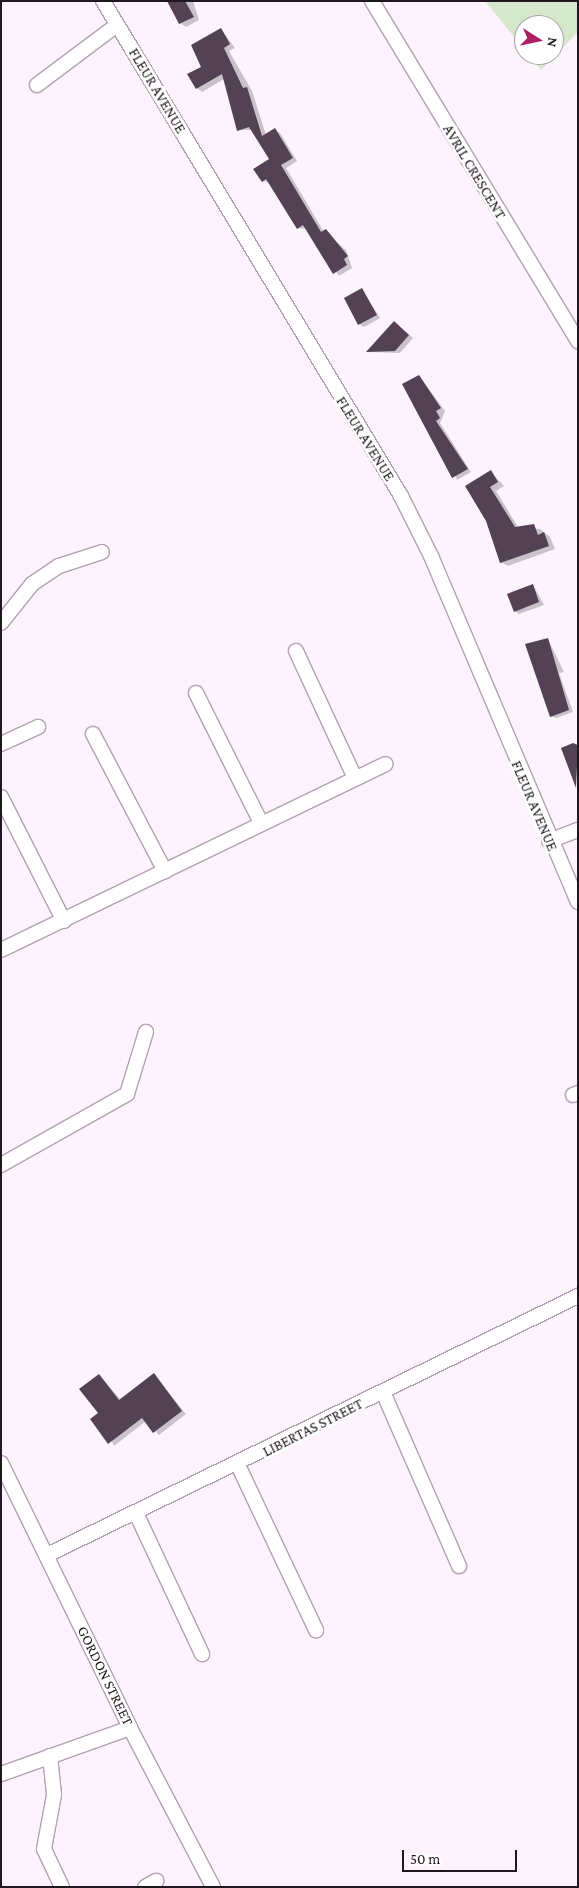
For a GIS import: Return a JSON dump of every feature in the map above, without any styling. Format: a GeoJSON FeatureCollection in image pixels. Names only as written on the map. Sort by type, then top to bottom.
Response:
{"type":"FeatureCollection","features":[{"type":"Feature","properties":{"kind":"street","name":"FLEUR AVENUE"},"geometry":{"type":"LineString","coordinates":[[103,1],[401,496],[431,556],[549,841],[578,902]]}},
{"type":"Feature","properties":{"kind":"street","name":"AVRIL CRESCENT"},"geometry":{"type":"LineString","coordinates":[[372,1],[578,341]]}},
{"type":"Feature","properties":{"kind":"street"},"geometry":{"type":"LineString","coordinates":[[37,84],[117,25]]}},
{"type":"Feature","properties":{"kind":"street"},"geometry":{"type":"LineString","coordinates":[[1,623],[32,584],[59,566],[102,552]]}},
{"type":"Feature","properties":{"kind":"street"},"geometry":{"type":"LineString","coordinates":[[296,651],[354,776]]}},
{"type":"Feature","properties":{"kind":"street"},"geometry":{"type":"LineString","coordinates":[[196,693],[260,821]]}},
{"type":"Feature","properties":{"kind":"street"},"geometry":{"type":"LineString","coordinates":[[1,744],[38,727]]}},
{"type":"Feature","properties":{"kind":"street"},"geometry":{"type":"LineString","coordinates":[[93,734],[165,870]]}},
{"type":"Feature","properties":{"kind":"street"},"geometry":{"type":"LineString","coordinates":[[1,950],[64,921],[260,821],[354,776],[385,764]]}},
{"type":"Feature","properties":{"kind":"street"},"geometry":{"type":"LineString","coordinates":[[1,798],[64,921]]}},
{"type":"Feature","properties":{"kind":"street"},"geometry":{"type":"LineString","coordinates":[[549,841],[578,830]]}},
{"type":"Feature","properties":{"kind":"street"},"geometry":{"type":"LineString","coordinates":[[1,1165],[126,1094],[146,1032]]}},
{"type":"Feature","properties":{"kind":"street","name":"LIBERTAS STREET"},"geometry":{"type":"LineString","coordinates":[[46,1556],[238,1465],[578,1296]]}},
{"type":"Feature","properties":{"kind":"street"},"geometry":{"type":"LineString","coordinates":[[383,1392],[459,1566]]}},
{"type":"Feature","properties":{"kind":"street","name":"GORDON STREET"},"geometry":{"type":"LineString","coordinates":[[1,1463],[130,1728],[213,1887]]}},
{"type":"Feature","properties":{"kind":"street"},"geometry":{"type":"LineString","coordinates":[[238,1465],[316,1630]]}},
{"type":"Feature","properties":{"kind":"street"},"geometry":{"type":"LineString","coordinates":[[136,1513],[202,1654]]}},
{"type":"Feature","properties":{"kind":"street"},"geometry":{"type":"LineString","coordinates":[[1,1774],[130,1728]]}},
{"type":"Feature","properties":{"kind":"street"},"geometry":{"type":"LineString","coordinates":[[50,1756],[54,1795],[44,1849],[62,1887]]}},
{"type":"Feature","properties":{"kind":"green space"},"geometry":{"type":"Polygon","coordinates":[[[485,1],[578,1],[578,32],[564,46],[564,15],[514,15],[514,37],[485,1]]]}},
{"type":"Feature","properties":{"kind":"green space"},"geometry":{"type":"Polygon","coordinates":[[[537,65],[546,65],[541,70],[537,65]]]}},
{"type":"Feature","properties":{"kind":"building"},"geometry":{"type":"Polygon","coordinates":[[[167,1],[185,1],[194,17],[179,24],[167,1]]]}},
{"type":"Feature","properties":{"kind":"building"},"geometry":{"type":"Polygon","coordinates":[[[221,28],[230,44],[224,48],[243,88],[247,87],[262,136],[275,128],[293,158],[281,165],[321,232],[326,229],[348,256],[344,259],[347,265],[333,274],[303,225],[297,229],[266,179],[262,182],[253,169],[269,159],[249,127],[237,131],[222,74],[196,89],[187,74],[201,67],[191,45],[221,28]]]}},
{"type":"Feature","properties":{"kind":"building"},"geometry":{"type":"Polygon","coordinates":[[[362,288],[377,315],[358,325],[344,298],[362,288]]]}},
{"type":"Feature","properties":{"kind":"building"},"geometry":{"type":"Polygon","coordinates":[[[394,321],[409,335],[395,351],[366,352],[394,321]]]}},
{"type":"Feature","properties":{"kind":"building"},"geometry":{"type":"Polygon","coordinates":[[[419,375],[441,408],[436,411],[440,418],[436,421],[468,469],[452,478],[402,384],[419,375]]]}},
{"type":"Feature","properties":{"kind":"building"},"geometry":{"type":"Polygon","coordinates":[[[491,470],[498,482],[490,487],[515,527],[534,524],[538,535],[544,532],[549,546],[500,563],[486,521],[465,486],[491,470]]]}},
{"type":"Feature","properties":{"kind":"building"},"geometry":{"type":"Polygon","coordinates":[[[533,584],[539,602],[514,612],[507,594],[533,584]]]}},
{"type":"Feature","properties":{"kind":"building"},"geometry":{"type":"Polygon","coordinates":[[[548,638],[569,710],[550,717],[525,644],[548,638]]]}},
{"type":"Feature","properties":{"kind":"building"},"geometry":{"type":"Polygon","coordinates":[[[573,743],[578,745],[576,788],[561,748],[573,743]]]}},
{"type":"Feature","properties":{"kind":"building"},"geometry":{"type":"Polygon","coordinates":[[[154,1373],[182,1411],[153,1433],[142,1418],[108,1444],[90,1419],[98,1413],[79,1389],[99,1374],[119,1400],[154,1373]]]}}]}
